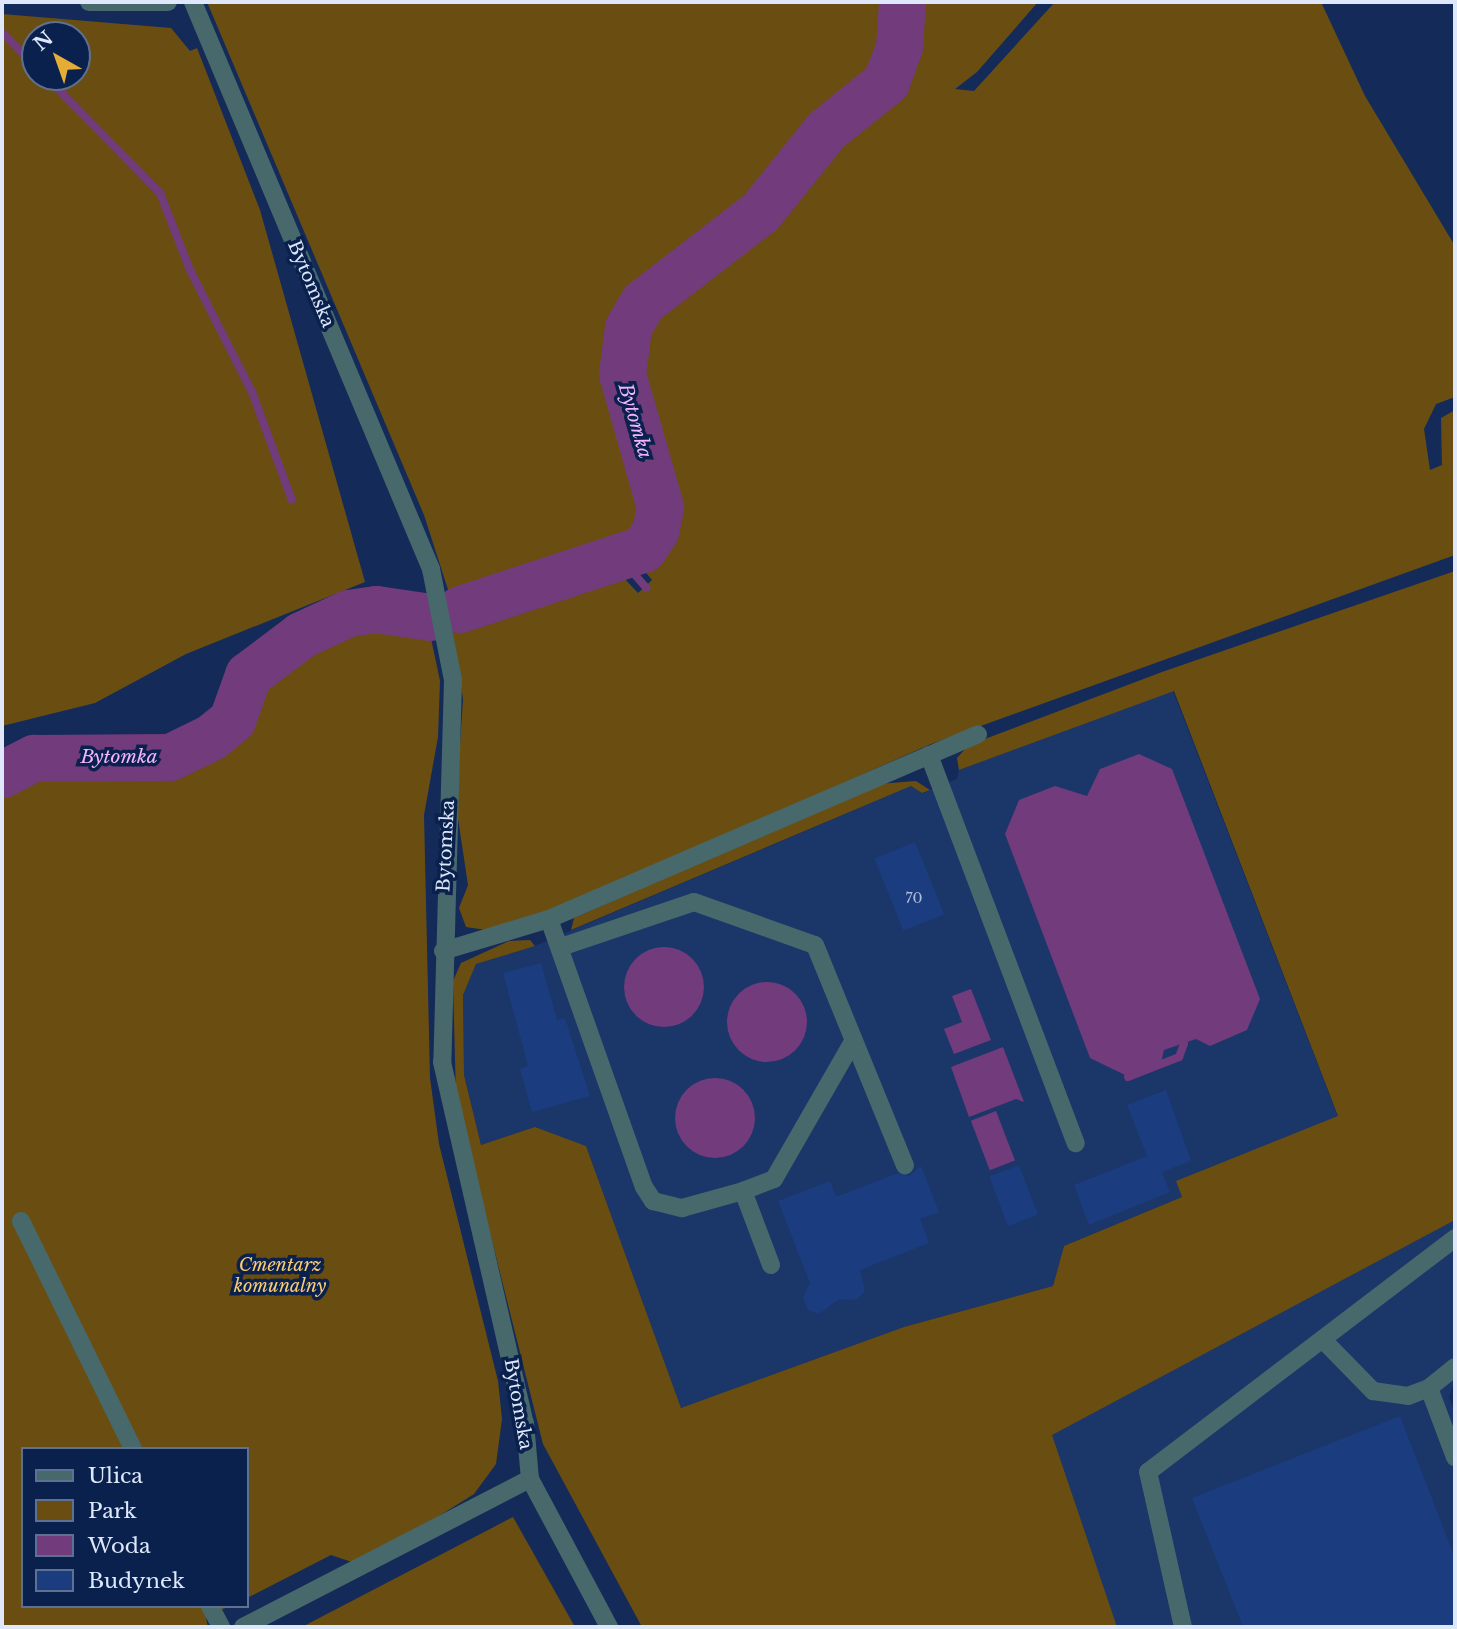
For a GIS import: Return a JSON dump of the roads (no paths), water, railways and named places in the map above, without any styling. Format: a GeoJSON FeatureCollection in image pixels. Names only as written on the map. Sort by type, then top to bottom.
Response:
{"type":"FeatureCollection","features":[{"type":"Feature","properties":{"kind":"street"},"geometry":{"type":"LineString","coordinates":[[89,2],[168,2]]}},
{"type":"Feature","properties":{"kind":"street","name":"Bytomska"},"geometry":{"type":"LineString","coordinates":[[193,2],[223,80],[431,569],[453,680],[443,951],[442,1062],[525,1423],[530,1479],[609,1627]]}},
{"type":"Feature","properties":{"kind":"street"},"geometry":{"type":"LineString","coordinates":[[443,951],[549,919],[978,734]]}},
{"type":"Feature","properties":{"kind":"street"},"geometry":{"type":"LineString","coordinates":[[929,755],[1076,1143]]}},
{"type":"Feature","properties":{"kind":"street"},"geometry":{"type":"LineString","coordinates":[[561,947],[694,902],[815,945],[905,1164]]}},
{"type":"Feature","properties":{"kind":"street"},"geometry":{"type":"LineString","coordinates":[[549,919],[644,1187],[653,1201],[682,1208],[743,1191],[774,1179],[854,1040]]}},
{"type":"Feature","properties":{"kind":"street"},"geometry":{"type":"LineString","coordinates":[[743,1191],[771,1265]]}},
{"type":"Feature","properties":{"kind":"street"},"geometry":{"type":"LineString","coordinates":[[21,1221],[132,1447]]}},
{"type":"Feature","properties":{"kind":"street"},"geometry":{"type":"LineString","coordinates":[[1183,1627],[1148,1472],[1325,1342],[1455,1238]]}},
{"type":"Feature","properties":{"kind":"street"},"geometry":{"type":"LineString","coordinates":[[1325,1342],[1373,1391],[1408,1396],[1429,1388],[1455,1367]]}},
{"type":"Feature","properties":{"kind":"street"},"geometry":{"type":"LineString","coordinates":[[1429,1388],[1455,1457]]}},
{"type":"Feature","properties":{"kind":"street"},"geometry":{"type":"LineString","coordinates":[[243,1627],[495,1500],[530,1479]]}},
{"type":"Feature","properties":{"kind":"street"},"geometry":{"type":"LineString","coordinates":[[211,1608],[221,1627]]}},
{"type":"Feature","properties":{"kind":"water"},"geometry":{"type":"Polygon","coordinates":[[[1139,754],[1172,769],[1260,999],[1247,1030],[1210,1046],[1196,1039],[1164,1050],[1161,1063],[1127,1076],[1090,1058],[1005,834],[1019,800],[1055,786],[1087,796],[1100,769],[1139,754]]]}},
{"type":"Feature","properties":{"kind":"water"},"geometry":{"type":"Polygon","coordinates":[[[664,947],[679,950],[692,959],[701,972],[704,987],[701,1002],[692,1015],[679,1024],[664,1027],[649,1024],[636,1015],[627,1002],[624,987],[627,972],[636,959],[649,950],[664,947]]]}},
{"type":"Feature","properties":{"kind":"water"},"geometry":{"type":"Polygon","coordinates":[[[767,982],[782,985],[795,994],[804,1007],[807,1022],[804,1037],[795,1050],[782,1059],[767,1062],[752,1059],[739,1050],[730,1037],[727,1022],[730,1007],[739,994],[752,985],[767,982]]]}},
{"type":"Feature","properties":{"kind":"water"},"geometry":{"type":"Polygon","coordinates":[[[971,989],[991,1040],[954,1054],[944,1029],[962,1022],[952,996],[971,989]]]}},
{"type":"Feature","properties":{"kind":"water"},"geometry":{"type":"Polygon","coordinates":[[[1003,1047],[1024,1102],[1016,1099],[969,1117],[951,1067],[1003,1047]]]}},
{"type":"Feature","properties":{"kind":"water"},"geometry":{"type":"Polygon","coordinates":[[[715,1078],[730,1081],[743,1090],[752,1103],[755,1118],[752,1133],[743,1146],[730,1155],[715,1158],[700,1155],[687,1146],[678,1133],[675,1118],[678,1103],[687,1090],[700,1081],[715,1078]]]}},
{"type":"Feature","properties":{"kind":"water"},"geometry":{"type":"Polygon","coordinates":[[[996,1111],[1015,1160],[990,1170],[971,1121],[996,1111]]]}},
{"type":"Feature","properties":{"kind":"waterway","name":"Bytomka"},"geometry":{"type":"LineString","coordinates":[[460,609],[643,549],[655,531],[660,507],[622,374],[628,327],[643,302],[760,212],[826,130],[886,82],[899,47],[902,2]]}},
{"type":"Feature","properties":{"kind":"waterway"},"geometry":{"type":"LineString","coordinates":[[2,32],[21,52]]}},
{"type":"Feature","properties":{"kind":"waterway"},"geometry":{"type":"LineString","coordinates":[[60,91],[160,193],[190,270],[252,392],[292,500]]}},
{"type":"Feature","properties":{"kind":"waterway"},"geometry":{"type":"LineString","coordinates":[[622,560],[646,588]]}},
{"type":"Feature","properties":{"kind":"waterway","name":"Bytomka"},"geometry":{"type":"LineString","coordinates":[[2,774],[34,758],[170,757],[211,737],[232,720],[248,675],[301,635],[348,613],[376,609],[430,617]]}},
{"type":"Feature","properties":{"kind":"waterway"},"geometry":{"type":"LineString","coordinates":[[1128,1077],[1179,1057],[1184,1044]]}},
{"type":"Feature","properties":{"kind":"park label","name":"Cmentarz komunalny"},"geometry":{"type":"Point","coordinates":[280,1276]}}]}
